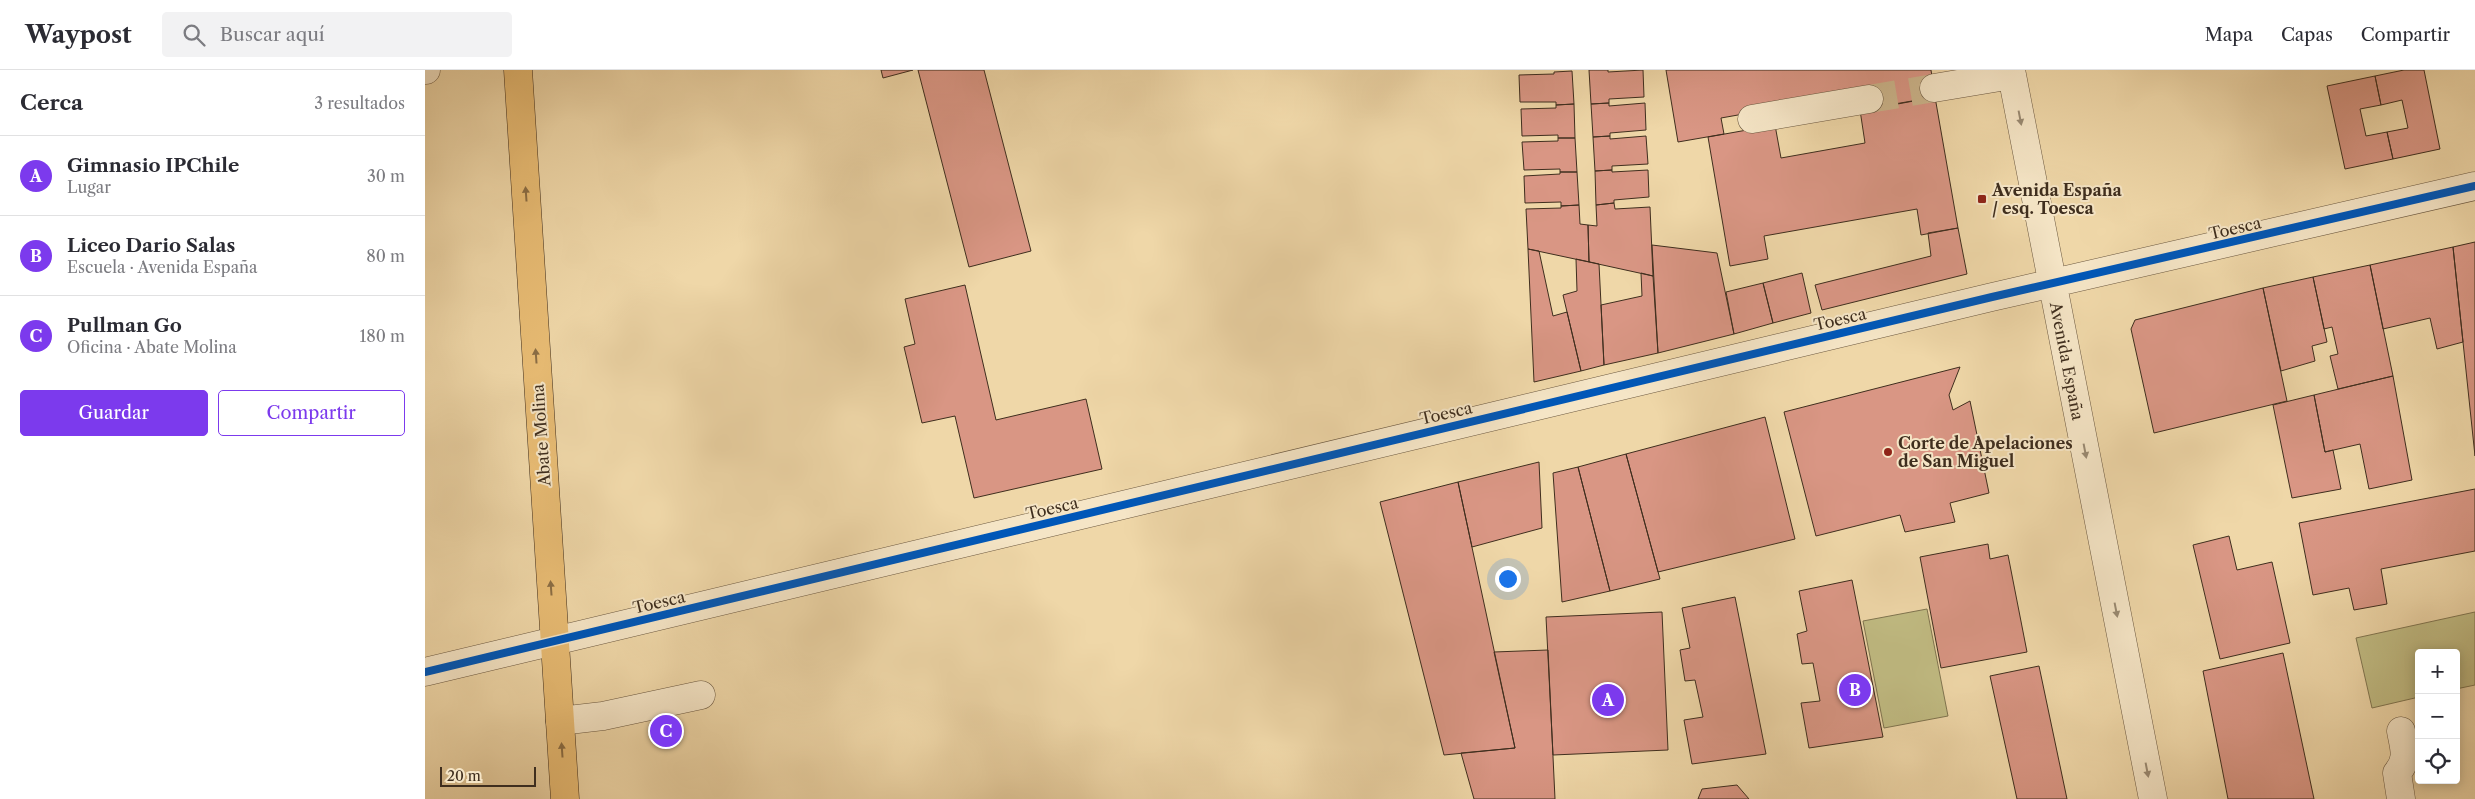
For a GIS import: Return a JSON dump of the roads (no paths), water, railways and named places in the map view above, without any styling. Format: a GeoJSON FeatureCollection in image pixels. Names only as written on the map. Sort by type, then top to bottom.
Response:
{"type":"FeatureCollection","features":[{"type":"Feature","properties":{"kind":"main road","name":"Abate Molina"},"geometry":{"type":"LineString","coordinates":[[518,70],[565,799]]}},
{"type":"Feature","properties":{"kind":"street"},"geometry":{"type":"LineString","coordinates":[[1934,88],[2011,72]]}},
{"type":"Feature","properties":{"kind":"street","name":"Avenida España"},"geometry":{"type":"LineString","coordinates":[[2011,72],[2153,799]]}},
{"type":"Feature","properties":{"kind":"street"},"geometry":{"type":"LineString","coordinates":[[1752,119],[1869,99]]}},
{"type":"Feature","properties":{"kind":"street","name":"Toesca"},"geometry":{"type":"LineString","coordinates":[[425,672],[2052,283],[2475,186]]}},
{"type":"Feature","properties":{"kind":"street"},"geometry":{"type":"LineString","coordinates":[[560,721],[603,716],[701,695]]}},
{"type":"Feature","properties":{"kind":"street"},"geometry":{"type":"LineString","coordinates":[[2401,731],[2406,755],[2405,762],[2397,773],[2401,799]]}},
{"type":"Feature","properties":{"kind":"tunnel"},"geometry":{"type":"LineString","coordinates":[[1869,99],[1934,88]]}},
{"type":"Feature","properties":{"kind":"place","name":"Avenida España / esq. Toesca"},"geometry":{"type":"Point","coordinates":[1982,199]}},
{"type":"Feature","properties":{"kind":"place","name":"Corte de Apelaciones de San Miguel"},"geometry":{"type":"Point","coordinates":[1888,452]}},
{"type":"Feature","properties":{"kind":"place","name":"Liceo Dario Salas"},"geometry":{"type":"Point","coordinates":[1855,690]}},
{"type":"Feature","properties":{"kind":"place","name":"Gimnasio IPChile"},"geometry":{"type":"Point","coordinates":[1608,700]}},
{"type":"Feature","properties":{"kind":"place","name":"Pullman Go"},"geometry":{"type":"Point","coordinates":[666,731]}}]}
